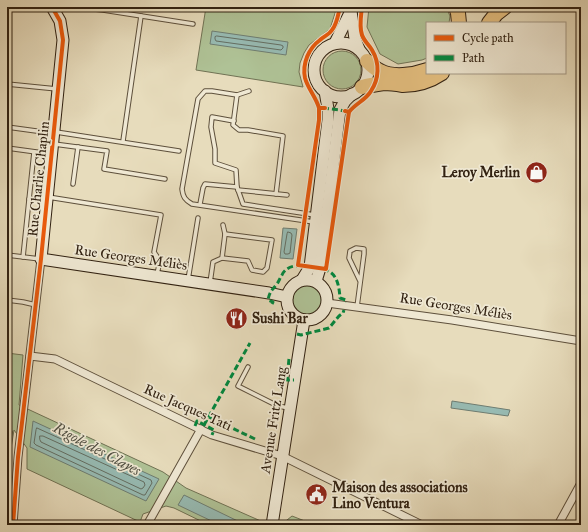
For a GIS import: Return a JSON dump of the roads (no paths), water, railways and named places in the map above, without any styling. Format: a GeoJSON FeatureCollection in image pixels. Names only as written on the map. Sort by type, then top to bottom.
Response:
{"type":"FeatureCollection","features":[{"type":"Feature","properties":{"kind":"highway"},"geometry":{"type":"LineString","coordinates":[[456,7],[459,22]]}},
{"type":"Feature","properties":{"kind":"highway"},"geometry":{"type":"LineString","coordinates":[[490,22],[496,14],[505,7]]}},
{"type":"Feature","properties":{"kind":"highway"},"geometry":{"type":"LineString","coordinates":[[367,61],[383,73],[406,75],[418,74],[426,70]]}},
{"type":"Feature","properties":{"kind":"highway"},"geometry":{"type":"LineString","coordinates":[[357,91],[375,84],[385,83],[404,85],[420,83],[440,74]]}},
{"type":"Feature","properties":{"kind":"street","name":"Rue Charlie Chaplin"},"geometry":{"type":"LineString","coordinates":[[13,525],[18,457],[41,259],[63,40],[60,21],[55,7]]}},
{"type":"Feature","properties":{"kind":"street"},"geometry":{"type":"LineString","coordinates":[[335,43],[351,9]]}},
{"type":"Feature","properties":{"kind":"street"},"geometry":{"type":"LineString","coordinates":[[316,281],[320,268],[340,110],[345,101],[357,91],[366,80],[368,69],[367,61],[359,49],[355,39],[351,9]]}},
{"type":"Feature","properties":{"kind":"street"},"geometry":{"type":"LineString","coordinates":[[357,91],[343,97],[333,95],[321,88],[316,80],[314,70],[320,53],[335,43],[345,43],[359,49]]}},
{"type":"Feature","properties":{"kind":"street"},"geometry":{"type":"LineString","coordinates":[[302,280],[310,267],[316,219],[328,120],[328,108],[325,91]]}},
{"type":"Feature","properties":{"kind":"street","name":"Rue Georges Méliès"},"geometry":{"type":"LineString","coordinates":[[41,259],[287,296]]}},
{"type":"Feature","properties":{"kind":"street"},"geometry":{"type":"LineString","coordinates":[[309,279],[316,281],[325,290],[327,296],[325,309],[316,318],[310,320],[298,318],[292,314],[289,309],[287,303],[288,291],[297,282],[302,280],[309,279]]}},
{"type":"Feature","properties":{"kind":"street","name":"Rue Georges Méliès"},"geometry":{"type":"LineString","coordinates":[[327,303],[581,341]]}},
{"type":"Feature","properties":{"kind":"street","name":"Avenue Fritz Lang"},"geometry":{"type":"LineString","coordinates":[[272,525],[304,320]]}},
{"type":"Feature","properties":{"kind":"street","name":"Rue Jacques Tati"},"geometry":{"type":"LineString","coordinates":[[30,356],[55,359],[212,435],[282,456],[422,525]]}},
{"type":"Feature","properties":{"kind":"street"},"geometry":{"type":"LineString","coordinates":[[147,525],[201,429]]}},
{"type":"Feature","properties":{"kind":"street"},"geometry":{"type":"LineString","coordinates":[[558,525],[581,483]]}},
{"type":"Feature","properties":{"kind":"lane"},"geometry":{"type":"LineString","coordinates":[[76,7],[193,24]]}},
{"type":"Feature","properties":{"kind":"lane"},"geometry":{"type":"LineString","coordinates":[[123,141],[141,16]]}},
{"type":"Feature","properties":{"kind":"lane"},"geometry":{"type":"LineString","coordinates":[[7,84],[58,89]]}},
{"type":"Feature","properties":{"kind":"lane"},"geometry":{"type":"LineString","coordinates":[[249,91],[237,95],[205,91],[198,99],[182,189],[183,196],[186,201],[192,204],[316,219]]}},
{"type":"Feature","properties":{"kind":"lane"},"geometry":{"type":"LineString","coordinates":[[237,95],[233,125],[239,130],[248,130],[283,136],[276,194]]}},
{"type":"Feature","properties":{"kind":"lane"},"geometry":{"type":"LineString","coordinates":[[234,121],[212,117],[211,127],[215,149],[215,163],[236,170],[238,188],[243,204],[316,219]]}},
{"type":"Feature","properties":{"kind":"lane"},"geometry":{"type":"LineString","coordinates":[[7,127],[53,141],[78,147],[107,151],[104,169],[165,179]]}},
{"type":"Feature","properties":{"kind":"lane"},"geometry":{"type":"LineString","coordinates":[[7,148],[34,152],[53,141],[123,141],[179,151]]}},
{"type":"Feature","properties":{"kind":"lane"},"geometry":{"type":"LineString","coordinates":[[73,184],[78,147]]}},
{"type":"Feature","properties":{"kind":"lane"},"geometry":{"type":"LineString","coordinates":[[23,257],[34,152]]}},
{"type":"Feature","properties":{"kind":"lane"},"geometry":{"type":"LineString","coordinates":[[200,204],[205,184],[288,196]]}},
{"type":"Feature","properties":{"kind":"lane"},"geometry":{"type":"LineString","coordinates":[[29,199],[47,199],[161,215],[154,252],[160,261],[157,276]]}},
{"type":"Feature","properties":{"kind":"lane"},"geometry":{"type":"LineString","coordinates":[[188,281],[198,218]]}},
{"type":"Feature","properties":{"kind":"lane"},"geometry":{"type":"LineString","coordinates":[[222,258],[225,234],[223,225]]}},
{"type":"Feature","properties":{"kind":"lane"},"geometry":{"type":"LineString","coordinates":[[210,284],[213,262],[222,258],[248,261],[252,270],[263,272],[267,268],[272,240],[225,234]]}},
{"type":"Feature","properties":{"kind":"lane"},"geometry":{"type":"LineString","coordinates":[[356,307],[360,281],[364,254],[364,249],[356,248],[350,251],[349,258],[360,281]]}},
{"type":"Feature","properties":{"kind":"lane"},"geometry":{"type":"LineString","coordinates":[[7,255],[41,259]]}},
{"type":"Feature","properties":{"kind":"lane"},"geometry":{"type":"LineString","coordinates":[[7,300],[36,305]]}},
{"type":"Feature","properties":{"kind":"lane"},"geometry":{"type":"LineString","coordinates":[[248,366],[238,386],[240,388],[278,406],[290,408]]}},
{"type":"Feature","properties":{"kind":"lane"},"geometry":{"type":"LineString","coordinates":[[7,430],[10,432],[7,450]]}},
{"type":"Feature","properties":{"kind":"water"},"geometry":{"type":"Polygon","coordinates":[[[212,31],[288,42],[286,55],[210,44],[212,31]]]}},
{"type":"Feature","properties":{"kind":"water"},"geometry":{"type":"Polygon","coordinates":[[[283,228],[297,229],[293,259],[280,258],[283,228]]]}},
{"type":"Feature","properties":{"kind":"water"},"geometry":{"type":"Polygon","coordinates":[[[452,401],[510,410],[508,416],[451,408],[452,401]]]}},
{"type":"Feature","properties":{"kind":"water","name":"Rigole des Clayes"},"geometry":{"type":"Polygon","coordinates":[[[33,421],[159,479],[146,501],[30,447],[33,421]]]}},
{"type":"Feature","properties":{"kind":"water"},"geometry":{"type":"Polygon","coordinates":[[[184,495],[246,525],[220,525],[178,505],[184,495]]]}},
{"type":"Feature","properties":{"kind":"place","name":"Leroy Merlin"},"geometry":{"type":"Point","coordinates":[536,172]}},
{"type":"Feature","properties":{"kind":"place","name":"Sushi Bar"},"geometry":{"type":"Point","coordinates":[236,318]}},
{"type":"Feature","properties":{"kind":"place","name":"Maison des associations Lino Ventura"},"geometry":{"type":"Point","coordinates":[317,495]}}]}
